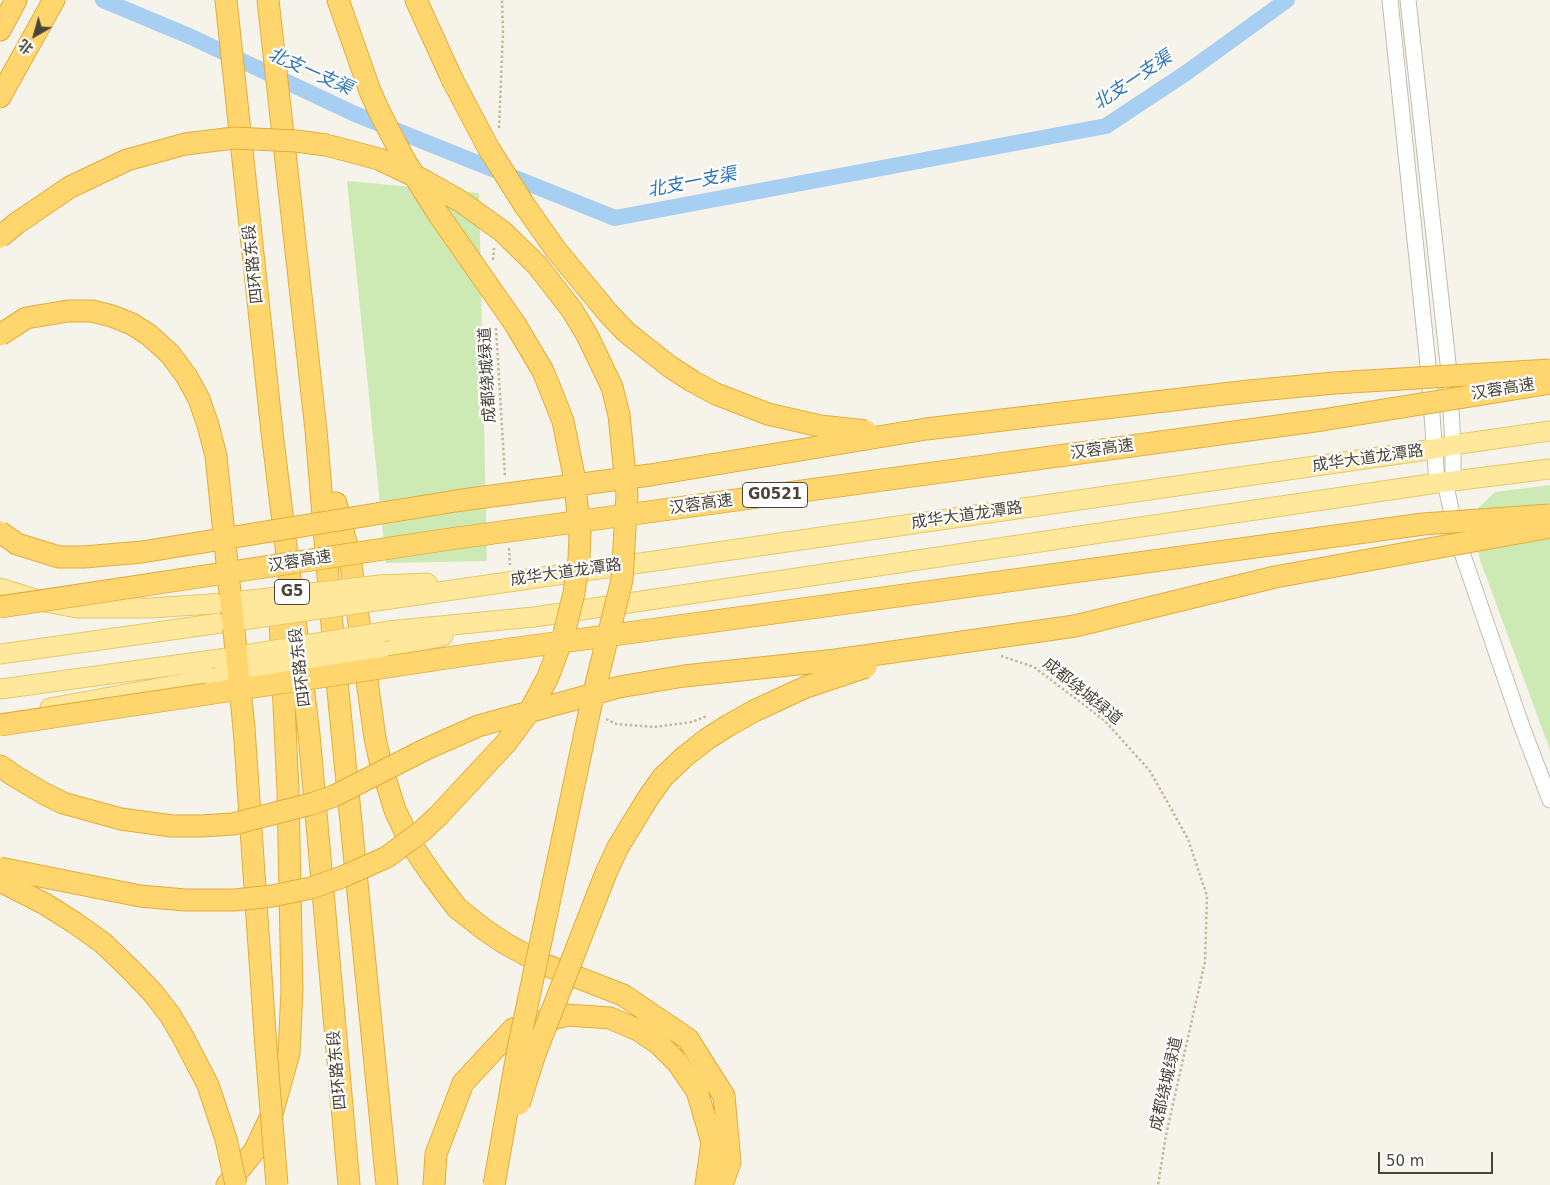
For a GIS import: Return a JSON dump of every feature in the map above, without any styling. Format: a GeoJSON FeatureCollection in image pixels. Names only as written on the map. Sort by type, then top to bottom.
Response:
{"type":"FeatureCollection","features":[{"type":"Feature","properties":{"kind":"highway"},"geometry":{"type":"LineString","coordinates":[[0,30],[16,0]]}},
{"type":"Feature","properties":{"kind":"highway"},"geometry":{"type":"LineString","coordinates":[[0,97],[54,0]]}},
{"type":"Feature","properties":{"kind":"highway","name":"四环路东段"},"geometry":{"type":"LineString","coordinates":[[226,0],[272,432],[309,734],[349,1185]]}},
{"type":"Feature","properties":{"kind":"highway","name":"四环路东段"},"geometry":{"type":"LineString","coordinates":[[268,0],[316,430],[335,661],[387,1185]]}},
{"type":"Feature","properties":{"kind":"highway"},"geometry":{"type":"LineString","coordinates":[[0,868],[140,896],[186,900],[235,900],[272,896],[310,888],[387,857],[422,831],[506,743],[531,709],[548,677],[564,634],[574,593],[579,559],[580,533],[574,476],[563,421],[543,371],[515,324],[439,215],[406,161],[380,113],[370,91],[338,0]]}},
{"type":"Feature","properties":{"kind":"highway"},"geometry":{"type":"LineString","coordinates":[[416,0],[452,79],[489,149],[525,206],[556,250],[614,319],[626,332],[669,366],[692,381],[716,394],[768,414],[820,426],[886,432],[1306,385],[1550,370]]}},
{"type":"Feature","properties":{"kind":"highway"},"geometry":{"type":"LineString","coordinates":[[0,237],[17,223],[70,187],[127,160],[185,144],[234,138],[296,140],[326,145],[379,159],[460,201],[502,231],[537,265],[572,310],[588,335],[612,387],[618,415],[627,495],[622,580],[592,700],[522,1030],[494,1185]]}},
{"type":"Feature","properties":{"kind":"highway"},"geometry":{"type":"LineString","coordinates":[[0,335],[26,318],[68,311],[92,311],[132,324],[149,335],[170,354],[195,392],[208,425],[216,456],[222,502],[244,728],[276,1185]]}},
{"type":"Feature","properties":{"kind":"highway","name":"汉蓉高速"},"geometry":{"type":"LineString","coordinates":[[0,607],[450,539],[1322,420],[1550,383]]}},
{"type":"Feature","properties":{"kind":"highway"},"geometry":{"type":"LineString","coordinates":[[0,532],[17,544],[59,557],[84,557],[142,552],[462,500],[650,475],[926,429]]}},
{"type":"Feature","properties":{"kind":"highway"},"geometry":{"type":"LineString","coordinates":[[316,430],[350,558],[381,765],[395,810],[411,844],[432,876],[457,908],[485,930],[543,964],[623,995],[688,1039],[724,1096],[730,1162],[722,1185]]}},
{"type":"Feature","properties":{"kind":"highway"},"geometry":{"type":"LineString","coordinates":[[227,1185],[255,1150],[272,1114],[289,1053],[292,990],[288,791],[272,432]]}},
{"type":"Feature","properties":{"kind":"highway"},"geometry":{"type":"LineString","coordinates":[[0,726],[466,655],[1413,526],[1550,515]]}},
{"type":"Feature","properties":{"kind":"highway"},"geometry":{"type":"LineString","coordinates":[[499,1185],[513,1124],[535,1054],[606,873],[631,823],[648,798],[673,766],[707,739],[754,710],[806,687],[873,665],[1075,626],[1275,577],[1550,527]]}},
{"type":"Feature","properties":{"kind":"highway"},"geometry":{"type":"LineString","coordinates":[[0,766],[29,785],[63,803],[121,820],[172,826],[233,824],[311,804],[334,796],[426,749],[478,726],[619,687],[684,676],[836,660],[1075,626]]}},
{"type":"Feature","properties":{"kind":"highway"},"geometry":{"type":"LineString","coordinates":[[0,881],[45,904],[96,938],[130,968],[153,993],[170,1015],[208,1085],[226,1139],[236,1185]]}},
{"type":"Feature","properties":{"kind":"highway"},"geometry":{"type":"LineString","coordinates":[[434,1185],[436,1154],[462,1083],[513,1029],[567,1015],[610,1018],[638,1030],[677,1062],[697,1091],[712,1142],[706,1185]]}},
{"type":"Feature","properties":{"kind":"main road","name":"成华大道龙潭路"},"geometry":{"type":"LineString","coordinates":[[382,593],[540,577],[1434,450],[1453,445],[1550,431]]}},
{"type":"Feature","properties":{"kind":"main road","name":"成华大道龙潭路"},"geometry":{"type":"LineString","coordinates":[[0,689],[220,659],[388,631],[534,617],[1445,482],[1550,469]]}},
{"type":"Feature","properties":{"kind":"main road"},"geometry":{"type":"LineString","coordinates":[[0,588],[44,602],[77,608],[151,608],[382,593]]}},
{"type":"Feature","properties":{"kind":"main road"},"geometry":{"type":"LineString","coordinates":[[0,654],[228,622],[382,593]]}},
{"type":"Feature","properties":{"kind":"main road"},"geometry":{"type":"LineString","coordinates":[[0,717],[380,650],[534,617]]}},
{"type":"Feature","properties":{"kind":"street"},"geometry":{"type":"LineString","coordinates":[[1390,0],[1429,374],[1434,450],[1445,482],[1458,541],[1522,727],[1550,800]]}},
{"type":"Feature","properties":{"kind":"street"},"geometry":{"type":"LineString","coordinates":[[1408,0],[1449,372],[1453,445],[1445,482]]}},
{"type":"Feature","properties":{"kind":"path"},"geometry":{"type":"LineString","coordinates":[[499,130],[503,31],[502,0]]}},
{"type":"Feature","properties":{"kind":"path"},"geometry":{"type":"LineString","coordinates":[[492,268],[494,240]]}},
{"type":"Feature","properties":{"kind":"path","name":"成都绕城绿道"},"geometry":{"type":"LineString","coordinates":[[496,328],[505,477]]}},
{"type":"Feature","properties":{"kind":"path"},"geometry":{"type":"LineString","coordinates":[[509,546],[510,566]]}},
{"type":"Feature","properties":{"kind":"path","name":"成都绕城绿道"},"geometry":{"type":"LineString","coordinates":[[1000,656],[1034,667],[1104,720],[1150,771],[1188,840],[1207,896],[1205,962],[1166,1135],[1158,1185]]}},
{"type":"Feature","properties":{"kind":"path"},"geometry":{"type":"LineString","coordinates":[[599,716],[616,724],[654,727],[692,722],[710,714]]}},
{"type":"Feature","properties":{"kind":"green space"},"geometry":{"type":"Polygon","coordinates":[[[347,181],[479,193],[487,561],[386,563],[347,181]]]}},
{"type":"Feature","properties":{"kind":"green space"},"geometry":{"type":"Polygon","coordinates":[[[1550,485],[1550,750],[1480,560],[1471,515],[1495,492],[1550,485]]]}},
{"type":"Feature","properties":{"kind":"waterway","name":"北支一支渠"},"geometry":{"type":"LineString","coordinates":[[103,0],[189,36],[355,114],[615,218],[1106,126],[1186,73],[1287,0]]}}]}
